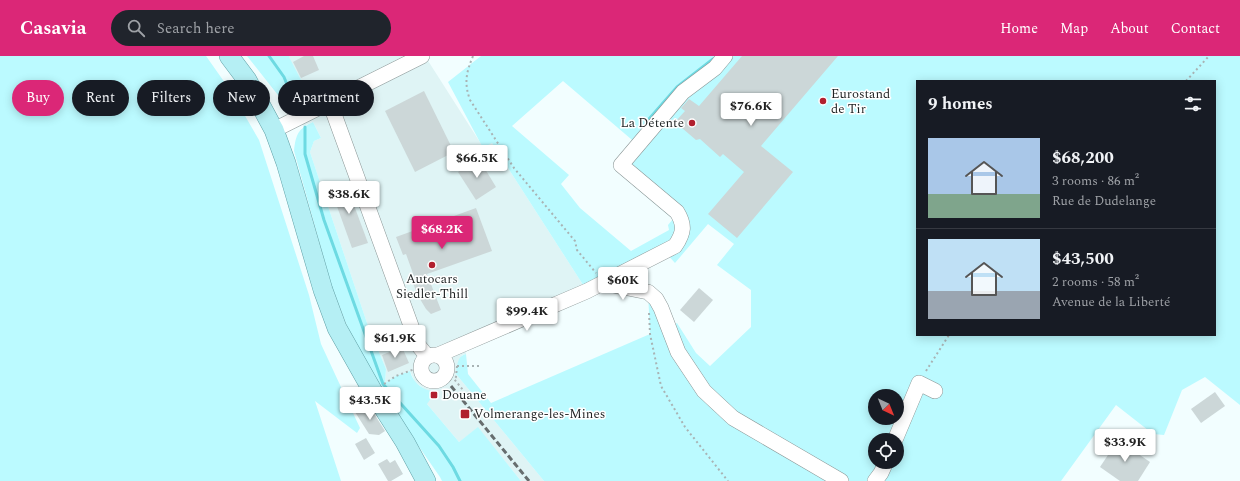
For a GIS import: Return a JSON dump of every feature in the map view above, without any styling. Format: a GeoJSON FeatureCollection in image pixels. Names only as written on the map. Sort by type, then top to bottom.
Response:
{"type":"FeatureCollection","features":[{"type":"Feature","properties":{"kind":"main road"},"geometry":{"type":"LineString","coordinates":[[229,56],[248,80],[274,130],[286,163],[323,290],[337,328],[372,390],[405,442],[426,481]]}},
{"type":"Feature","properties":{"kind":"street"},"geometry":{"type":"LineString","coordinates":[[374,80],[422,56]]}},
{"type":"Feature","properties":{"kind":"street"},"geometry":{"type":"LineString","coordinates":[[336,116],[366,188],[418,345],[438,362],[603,283],[676,246],[681,238],[683,228],[682,219],[677,212],[621,165],[683,92],[715,68],[725,56]]}},
{"type":"Feature","properties":{"kind":"street"},"geometry":{"type":"LineString","coordinates":[[274,130],[302,116]]}},
{"type":"Feature","properties":{"kind":"street"},"geometry":{"type":"LineString","coordinates":[[603,283],[648,292],[656,299],[678,352],[704,391],[733,418],[841,481]]}},
{"type":"Feature","properties":{"kind":"street"},"geometry":{"type":"LineString","coordinates":[[898,433],[923,377],[935,390]]}},
{"type":"Feature","properties":{"kind":"street"},"geometry":{"type":"LineString","coordinates":[[875,481],[883,469]]}},
{"type":"Feature","properties":{"kind":"path"},"geometry":{"type":"LineString","coordinates":[[473,56],[467,75],[466,88],[470,100],[514,168],[575,241],[577,250],[603,283]]}},
{"type":"Feature","properties":{"kind":"path"},"geometry":{"type":"LineString","coordinates":[[1187,80],[1209,56]]}},
{"type":"Feature","properties":{"kind":"path"},"geometry":{"type":"LineString","coordinates":[[648,292],[650,334],[661,386],[685,427],[728,481]]}},
{"type":"Feature","properties":{"kind":"path"},"geometry":{"type":"LineString","coordinates":[[923,377],[948,336]]}},
{"type":"Feature","properties":{"kind":"path"},"geometry":{"type":"LineString","coordinates":[[438,362],[456,376],[454,379],[463,390]]}},
{"type":"Feature","properties":{"kind":"path"},"geometry":{"type":"LineString","coordinates":[[385,383],[396,376],[438,362],[479,366]]}},
{"type":"Feature","properties":{"kind":"shaded area"},"geometry":{"type":"Polygon","coordinates":[[[0,56],[206,56],[223,80],[213,80],[213,116],[245,116],[259,140],[309,295],[321,344],[360,428],[357,433],[315,401],[341,481],[0,481],[0,56]]]}},
{"type":"Feature","properties":{"kind":"shaded area"},"geometry":{"type":"Polygon","coordinates":[[[247,56],[290,56],[289,57],[301,80],[278,80],[278,95],[270,85],[270,80],[266,80],[247,56]]]}},
{"type":"Feature","properties":{"kind":"shaded area"},"geometry":{"type":"Polygon","coordinates":[[[425,56],[483,147],[492,143],[587,291],[465,344],[466,354],[462,355],[456,374],[544,481],[521,481],[478,428],[459,442],[427,404],[423,388],[415,382],[410,371],[396,376],[385,383],[386,369],[367,323],[310,152],[314,141],[321,138],[313,122],[303,126],[299,116],[374,116],[374,80],[301,80],[288,57],[425,56]]]}},
{"type":"Feature","properties":{"kind":"shaded area"},"geometry":{"type":"Polygon","coordinates":[[[481,56],[1240,56],[1240,405],[1205,377],[1182,390],[1164,435],[1153,434],[1116,405],[1061,481],[544,481],[456,374],[459,359],[463,355],[466,354],[468,374],[491,403],[650,334],[648,292],[669,328],[677,323],[696,353],[710,366],[751,327],[751,290],[717,265],[734,244],[708,224],[675,263],[665,252],[587,291],[492,143],[483,148],[448,82],[481,56]],[[563,81],[512,126],[569,175],[561,184],[580,208],[631,251],[669,230],[668,225],[673,219],[620,174],[625,169],[638,145],[563,81]]]}},
{"type":"Feature","properties":{"kind":"shaded area"},"geometry":{"type":"Polygon","coordinates":[[[313,122],[321,138],[314,141],[310,152],[367,323],[386,369],[385,383],[396,376],[410,371],[418,384],[431,391],[432,397],[427,404],[459,442],[478,427],[521,481],[442,481],[385,398],[347,326],[331,284],[294,151],[297,136],[304,127],[313,122]]]}},
{"type":"Feature","properties":{"kind":"building"},"geometry":{"type":"Polygon","coordinates":[[[304,56],[313,56],[319,70],[301,78],[293,62],[304,56]]]}},
{"type":"Feature","properties":{"kind":"building"},"geometry":{"type":"Polygon","coordinates":[[[742,56],[838,56],[761,146],[793,172],[737,238],[708,214],[744,172],[723,154],[720,157],[700,139],[696,140],[675,122],[685,111],[681,108],[689,99],[699,106],[742,56]]]}},
{"type":"Feature","properties":{"kind":"building"},"geometry":{"type":"Polygon","coordinates":[[[424,91],[454,152],[415,172],[385,111],[424,91]]]}},
{"type":"Feature","properties":{"kind":"building"},"geometry":{"type":"Polygon","coordinates":[[[479,159],[496,187],[476,200],[458,172],[479,159]]]}},
{"type":"Feature","properties":{"kind":"building"},"geometry":{"type":"Polygon","coordinates":[[[345,181],[368,243],[352,248],[330,187],[345,181]]]}},
{"type":"Feature","properties":{"kind":"building","name":"Autocars Siedler-Thill"},"geometry":{"type":"Polygon","coordinates":[[[476,208],[492,251],[427,274],[441,310],[431,314],[426,309],[417,294],[412,280],[415,279],[406,254],[403,255],[396,237],[476,208]]]}},
{"type":"Feature","properties":{"kind":"building"},"geometry":{"type":"Polygon","coordinates":[[[699,288],[713,300],[694,322],[680,310],[699,288]]]}},
{"type":"Feature","properties":{"kind":"building"},"geometry":{"type":"Polygon","coordinates":[[[402,347],[409,363],[388,372],[382,355],[402,347]]]}},
{"type":"Feature","properties":{"kind":"building"},"geometry":{"type":"Polygon","coordinates":[[[1215,392],[1225,406],[1201,423],[1191,409],[1215,392]]]}},
{"type":"Feature","properties":{"kind":"building"},"geometry":{"type":"Polygon","coordinates":[[[368,404],[385,431],[379,435],[369,434],[355,412],[368,404]]]}},
{"type":"Feature","properties":{"kind":"building"},"geometry":{"type":"Polygon","coordinates":[[[366,438],[375,453],[364,460],[355,444],[366,438]]]}},
{"type":"Feature","properties":{"kind":"building"},"geometry":{"type":"Polygon","coordinates":[[[1118,440],[1150,462],[1138,481],[1120,481],[1100,467],[1118,440]]]}},
{"type":"Feature","properties":{"kind":"building"},"geometry":{"type":"Polygon","coordinates":[[[387,459],[390,463],[395,460],[403,474],[391,481],[388,481],[378,464],[387,459]]]}},
{"type":"Feature","properties":{"kind":"waterway"},"geometry":{"type":"LineString","coordinates":[[269,56],[285,80]]}},
{"type":"Feature","properties":{"kind":"waterway"},"geometry":{"type":"LineString","coordinates":[[649,119],[677,87],[713,59]]}},
{"type":"Feature","properties":{"kind":"waterway"},"geometry":{"type":"LineString","coordinates":[[305,127],[305,154],[324,220],[383,384],[439,446],[453,467],[460,481]]}},
{"type":"Feature","properties":{"kind":"railway"},"geometry":{"type":"LineString","coordinates":[[451,386],[529,481]]}},
{"type":"Feature","properties":{"kind":"place","name":"Eurostand de Tir"},"geometry":{"type":"Point","coordinates":[823,101]}},
{"type":"Feature","properties":{"kind":"place","name":"La Détente"},"geometry":{"type":"Point","coordinates":[692,123]}},
{"type":"Feature","properties":{"kind":"place","name":"Autocars Siedler-Thill"},"geometry":{"type":"Point","coordinates":[432,265]}},
{"type":"Feature","properties":{"kind":"place","name":"Douane"},"geometry":{"type":"Point","coordinates":[434,395]}},
{"type":"Feature","properties":{"kind":"place","name":"Volmerange-les-Mines"},"geometry":{"type":"Point","coordinates":[465,414]}}]}
